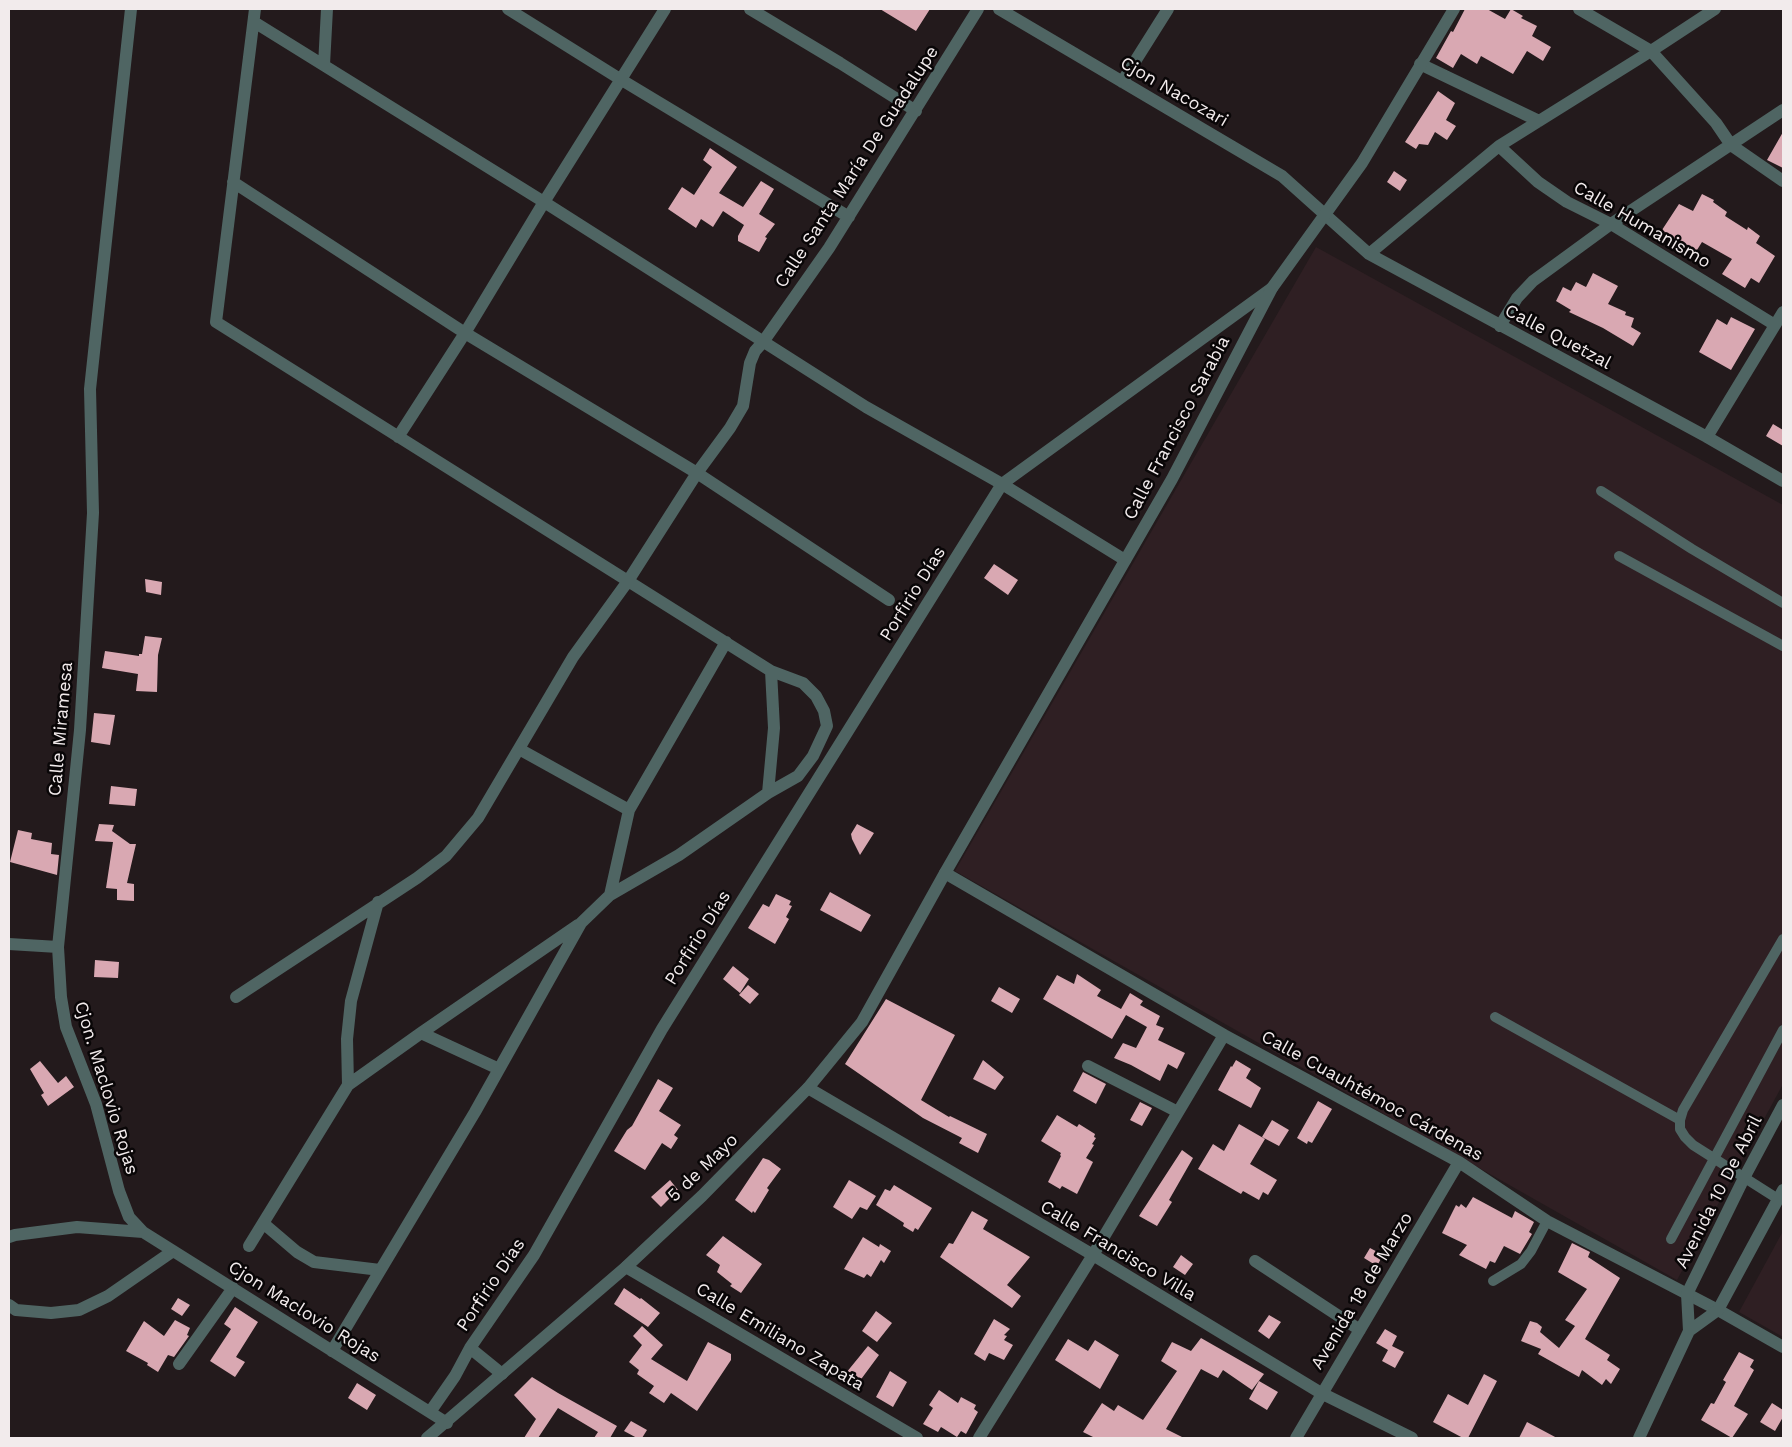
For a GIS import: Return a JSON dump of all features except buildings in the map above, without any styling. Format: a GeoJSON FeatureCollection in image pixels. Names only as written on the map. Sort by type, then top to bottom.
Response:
{"type":"FeatureCollection","features":[{"type":"Feature","properties":{"kind":"street","name":"Calle Miramesa"},"geometry":{"type":"LineString","coordinates":[[58,947],[80,730],[93,512],[90,389],[131,9]]}},
{"type":"Feature","properties":{"kind":"street"},"geometry":{"type":"LineString","coordinates":[[324,65],[327,9]]}},
{"type":"Feature","properties":{"kind":"street"},"geometry":{"type":"LineString","coordinates":[[508,9],[849,217]]}},
{"type":"Feature","properties":{"kind":"street"},"geometry":{"type":"LineString","coordinates":[[398,437],[465,333],[664,9]]}},
{"type":"Feature","properties":{"kind":"street"},"geometry":{"type":"LineString","coordinates":[[750,9],[916,111]]}},
{"type":"Feature","properties":{"kind":"street","name":"Calle Santa María De Guadalupe"},"geometry":{"type":"LineString","coordinates":[[625,587],[697,473],[730,428],[743,406],[750,362],[755,351],[849,217],[978,9]]}},
{"type":"Feature","properties":{"kind":"street","name":"Cjon Nacozari"},"geometry":{"type":"LineString","coordinates":[[999,9],[1282,176],[1324,214]]}},
{"type":"Feature","properties":{"kind":"street"},"geometry":{"type":"LineString","coordinates":[[1122,82],[1168,9]]}},
{"type":"Feature","properties":{"kind":"street","name":"Calle Francisco Sarabia"},"geometry":{"type":"LineString","coordinates":[[945,873],[1172,479],[1272,288],[1362,163],[1454,9]]}},
{"type":"Feature","properties":{"kind":"street"},"geometry":{"type":"LineString","coordinates":[[1579,9],[1652,51],[1716,123],[1731,145],[1783,181]]}},
{"type":"Feature","properties":{"kind":"street"},"geometry":{"type":"LineString","coordinates":[[1369,254],[1499,146],[1652,51],[1715,9]]}},
{"type":"Feature","properties":{"kind":"street"},"geometry":{"type":"LineString","coordinates":[[249,1246],[348,1085],[421,1032],[581,923],[610,895],[679,855],[768,793],[798,776],[813,756],[827,726],[824,711],[816,696],[803,683],[771,671],[726,642],[625,587],[398,437],[216,322],[254,15],[324,65],[544,202],[866,407],[1002,484],[1125,560]]}},
{"type":"Feature","properties":{"kind":"street"},"geometry":{"type":"LineString","coordinates":[[1420,64],[1539,122]]}},
{"type":"Feature","properties":{"kind":"street"},"geometry":{"type":"LineString","coordinates":[[1500,326],[1517,298],[1533,281],[1611,224],[1783,110]]}},
{"type":"Feature","properties":{"kind":"street","name":"Calle Humanismo"},"geometry":{"type":"LineString","coordinates":[[1499,146],[1538,182],[1567,202],[1611,224],[1775,325]]}},
{"type":"Feature","properties":{"kind":"street"},"geometry":{"type":"LineString","coordinates":[[233,182],[465,333],[697,473],[889,600]]}},
{"type":"Feature","properties":{"kind":"street","name":"Calle Quetzal"},"geometry":{"type":"LineString","coordinates":[[1324,214],[1369,254],[1707,437],[1783,481]]}},
{"type":"Feature","properties":{"kind":"street"},"geometry":{"type":"LineString","coordinates":[[1002,484],[1272,288]]}},
{"type":"Feature","properties":{"kind":"street"},"geometry":{"type":"LineString","coordinates":[[1707,437],[1783,312]]}},
{"type":"Feature","properties":{"kind":"street","name":"Porfirio Días"},"geometry":{"type":"LineString","coordinates":[[430,1412],[470,1348],[534,1255],[662,1029],[1002,484]]}},
{"type":"Feature","properties":{"kind":"street"},"geometry":{"type":"LineString","coordinates":[[236,997],[417,878],[446,856],[478,818],[572,656],[625,587]]}},
{"type":"Feature","properties":{"kind":"street"},"geometry":{"type":"LineString","coordinates":[[610,895],[629,810],[726,642]]}},
{"type":"Feature","properties":{"kind":"street"},"geometry":{"type":"LineString","coordinates":[[768,793],[774,728],[771,671]]}},
{"type":"Feature","properties":{"kind":"street"},"geometry":{"type":"LineString","coordinates":[[519,749],[629,810]]}},
{"type":"Feature","properties":{"kind":"street","name":"Calle Cuauhtémoc Cárdenas"},"geometry":{"type":"LineString","coordinates":[[945,873],[1224,1035],[1459,1162],[1547,1221],[1718,1310],[1783,1347]]}},
{"type":"Feature","properties":{"kind":"street","name":"5 de Mayo"},"geometry":{"type":"LineString","coordinates":[[427,1438],[626,1267],[702,1196],[808,1088],[862,1022],[945,873]]}},
{"type":"Feature","properties":{"kind":"street"},"geometry":{"type":"LineString","coordinates":[[348,1085],[347,1040],[351,1001],[378,902]]}},
{"type":"Feature","properties":{"kind":"street"},"geometry":{"type":"LineString","coordinates":[[332,1351],[499,1069],[581,923]]}},
{"type":"Feature","properties":{"kind":"street"},"geometry":{"type":"LineString","coordinates":[[9,944],[58,947]]}},
{"type":"Feature","properties":{"kind":"street","name":"Cjon. Maclovio Rojas"},"geometry":{"type":"LineString","coordinates":[[58,947],[61,997],[66,1027],[96,1104],[118,1191],[129,1218],[143,1232]]}},
{"type":"Feature","properties":{"kind":"street"},"geometry":{"type":"LineString","coordinates":[[421,1032],[499,1069]]}},
{"type":"Feature","properties":{"kind":"street"},"geometry":{"type":"LineString","coordinates":[[979,1438],[1224,1035]]}},
{"type":"Feature","properties":{"kind":"street"},"geometry":{"type":"LineString","coordinates":[[1088,1066],[1178,1112]]}},
{"type":"Feature","properties":{"kind":"street","name":"Calle Francisco Villa"},"geometry":{"type":"LineString","coordinates":[[808,1088],[1092,1255],[1321,1393],[1412,1438]]}},
{"type":"Feature","properties":{"kind":"street","name":"Avenida 10 De Abril"},"geometry":{"type":"LineString","coordinates":[[1687,1294],[1744,1178],[1783,1105]]}},
{"type":"Feature","properties":{"kind":"street","name":"Avenida 18 de Marzo"},"geometry":{"type":"LineString","coordinates":[[1296,1438],[1459,1162]]}},
{"type":"Feature","properties":{"kind":"street"},"geometry":{"type":"LineString","coordinates":[[1638,1438],[1689,1332],[1718,1310],[1781,1194]]}},
{"type":"Feature","properties":{"kind":"street"},"geometry":{"type":"LineString","coordinates":[[263,1222],[297,1252],[314,1262],[380,1270]]}},
{"type":"Feature","properties":{"kind":"street"},"geometry":{"type":"LineString","coordinates":[[9,1237],[77,1227],[143,1232]]}},
{"type":"Feature","properties":{"kind":"street","name":"Cjon Maclovio Rojas"},"geometry":{"type":"LineString","coordinates":[[143,1232],[446,1423]]}},
{"type":"Feature","properties":{"kind":"street"},"geometry":{"type":"LineString","coordinates":[[9,1305],[16,1310],[51,1313],[79,1310],[108,1296],[173,1251]]}},
{"type":"Feature","properties":{"kind":"street"},"geometry":{"type":"LineString","coordinates":[[1255,1261],[1360,1330]]}},
{"type":"Feature","properties":{"kind":"street","name":"Calle Emiliano Zapata"},"geometry":{"type":"LineString","coordinates":[[626,1267],[917,1438]]}},
{"type":"Feature","properties":{"kind":"street"},"geometry":{"type":"LineString","coordinates":[[179,1364],[232,1288]]}},
{"type":"Feature","properties":{"kind":"street"},"geometry":{"type":"LineString","coordinates":[[1687,1294],[1689,1332]]}},
{"type":"Feature","properties":{"kind":"street"},"geometry":{"type":"LineString","coordinates":[[470,1348],[502,1374]]}},
{"type":"Feature","properties":{"kind":"lane"},"geometry":{"type":"LineString","coordinates":[[1601,491],[1692,549],[1783,603]]}},
{"type":"Feature","properties":{"kind":"lane"},"geometry":{"type":"LineString","coordinates":[[1619,556],[1783,646]]}},
{"type":"Feature","properties":{"kind":"lane"},"geometry":{"type":"LineString","coordinates":[[1781,1194],[1744,1178],[1693,1145],[1680,1129],[1680,1120],[1683,1110],[1783,939]]}},
{"type":"Feature","properties":{"kind":"lane"},"geometry":{"type":"LineString","coordinates":[[1495,1018],[1680,1120]]}},
{"type":"Feature","properties":{"kind":"lane"},"geometry":{"type":"LineString","coordinates":[[1671,1239],[1783,1030]]}},
{"type":"Feature","properties":{"kind":"lane"},"geometry":{"type":"LineString","coordinates":[[1493,1281],[1521,1264],[1531,1251],[1547,1221]]}},
{"type":"Feature","properties":{"kind":"shaded area"},"geometry":{"type":"Polygon","coordinates":[[[1316,247],[1783,505],[1783,1084],[1677,1280],[955,871],[1316,247]]]}},
{"type":"Feature","properties":{"kind":"shaded area"},"geometry":{"type":"Polygon","coordinates":[[[1783,1231],[1783,1337],[1739,1312],[1783,1231]]]}}]}
